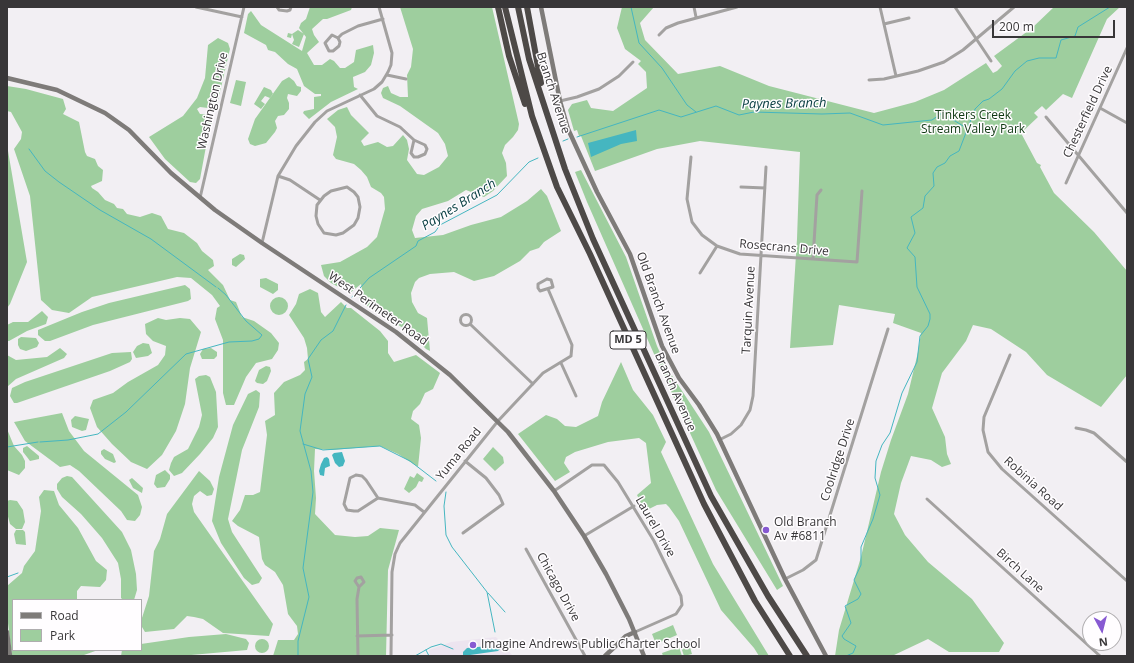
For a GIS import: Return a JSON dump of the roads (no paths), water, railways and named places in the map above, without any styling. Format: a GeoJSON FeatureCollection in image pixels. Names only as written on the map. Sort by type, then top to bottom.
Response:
{"type":"FeatureCollection","features":[{"type":"Feature","properties":{"kind":"highway"},"geometry":{"type":"LineString","coordinates":[[498,7],[509,56],[530,120],[543,151]]}},
{"type":"Feature","properties":{"kind":"highway","name":"Branch Avenue"},"geometry":{"type":"LineString","coordinates":[[505,7],[528,103],[543,151],[557,187],[590,254],[704,504],[755,601],[790,656]]}},
{"type":"Feature","properties":{"kind":"highway","name":"Branch Avenue"},"geometry":{"type":"LineString","coordinates":[[518,7],[530,59],[580,209],[700,474],[746,559],[807,656]]}},
{"type":"Feature","properties":{"kind":"highway"},"geometry":{"type":"LineString","coordinates":[[527,7],[547,112]]}},
{"type":"Feature","properties":{"kind":"street"},"geometry":{"type":"LineString","coordinates":[[196,7],[242,18]]}},
{"type":"Feature","properties":{"kind":"street","name":"Washington Drive"},"geometry":{"type":"LineString","coordinates":[[200,198],[244,7]]}},
{"type":"Feature","properties":{"kind":"street"},"geometry":{"type":"LineString","coordinates":[[277,7],[279,10],[287,11],[290,10],[291,7]]}},
{"type":"Feature","properties":{"kind":"street"},"geometry":{"type":"LineString","coordinates":[[262,243],[278,176],[291,152],[320,116],[334,106],[378,86],[387,75],[391,65],[392,53],[379,7]]}},
{"type":"Feature","properties":{"kind":"street","name":"Old Branch Avenue"},"geometry":{"type":"LineString","coordinates":[[541,7],[560,101],[568,129],[603,205],[630,254],[666,355],[679,378],[705,414],[719,440],[785,579],[826,656]]}},
{"type":"Feature","properties":{"kind":"street"},"geometry":{"type":"LineString","coordinates":[[694,7],[696,16]]}},
{"type":"Feature","properties":{"kind":"street"},"geometry":{"type":"LineString","coordinates":[[659,35],[672,25],[696,16],[738,7]]}},
{"type":"Feature","properties":{"kind":"street"},"geometry":{"type":"LineString","coordinates":[[880,7],[896,76]]}},
{"type":"Feature","properties":{"kind":"street"},"geometry":{"type":"LineString","coordinates":[[955,7],[991,61]]}},
{"type":"Feature","properties":{"kind":"street"},"geometry":{"type":"LineString","coordinates":[[869,80],[896,76],[944,62],[976,39],[1014,7]]}},
{"type":"Feature","properties":{"kind":"street"},"geometry":{"type":"LineString","coordinates":[[884,24],[910,18]]}},
{"type":"Feature","properties":{"kind":"street"},"geometry":{"type":"LineString","coordinates":[[338,38],[340,46],[333,51],[329,51],[325,42],[332,36],[338,38],[358,26],[383,19]]}},
{"type":"Feature","properties":{"kind":"street","name":"Chesterfield Drive"},"geometry":{"type":"LineString","coordinates":[[1066,183],[1127,48]]}},
{"type":"Feature","properties":{"kind":"street"},"geometry":{"type":"LineString","coordinates":[[560,101],[583,96],[599,89],[619,76],[633,62]]}},
{"type":"Feature","properties":{"kind":"street"},"geometry":{"type":"LineString","coordinates":[[387,75],[406,79]]}},
{"type":"Feature","properties":{"kind":"street","name":"West Perimeter Road"},"geometry":{"type":"LineString","coordinates":[[7,78],[57,90],[84,101],[105,113],[129,130],[200,198],[262,243],[408,340],[450,375],[498,421],[525,452],[554,491],[584,536],[606,574],[644,656]]}},
{"type":"Feature","properties":{"kind":"street"},"geometry":{"type":"LineString","coordinates":[[360,95],[378,116],[400,127],[414,140],[425,145],[427,149],[425,154],[418,158],[414,157],[412,154],[414,140]]}},
{"type":"Feature","properties":{"kind":"street"},"geometry":{"type":"LineString","coordinates":[[1100,108],[1127,123]]}},
{"type":"Feature","properties":{"kind":"street"},"geometry":{"type":"LineString","coordinates":[[1046,117],[1127,213]]}},
{"type":"Feature","properties":{"kind":"street","name":"Rosecrans Drive"},"geometry":{"type":"LineString","coordinates":[[691,157],[687,199],[690,216],[698,231],[717,246],[736,253],[762,257],[857,262],[862,191]]}},
{"type":"Feature","properties":{"kind":"street","name":"Tarquin Avenue"},"geometry":{"type":"LineString","coordinates":[[719,440],[739,428],[746,418],[752,401],[762,257],[766,167]]}},
{"type":"Feature","properties":{"kind":"street"},"geometry":{"type":"LineString","coordinates":[[278,176],[290,180],[320,200]]}},
{"type":"Feature","properties":{"kind":"street"},"geometry":{"type":"LineString","coordinates":[[344,187],[352,190],[358,198],[360,207],[358,218],[354,225],[344,233],[336,235],[324,233],[318,224],[316,216],[320,200],[337,188],[344,187]]}},
{"type":"Feature","properties":{"kind":"street"},"geometry":{"type":"LineString","coordinates":[[741,187],[765,188]]}},
{"type":"Feature","properties":{"kind":"street"},"geometry":{"type":"LineString","coordinates":[[813,259],[817,195],[820,190]]}},
{"type":"Feature","properties":{"kind":"street"},"geometry":{"type":"LineString","coordinates":[[700,273],[717,246]]}},
{"type":"Feature","properties":{"kind":"street"},"geometry":{"type":"LineString","coordinates":[[550,279],[554,286],[548,290],[540,291],[538,284],[550,279]]}},
{"type":"Feature","properties":{"kind":"street","name":"Yuma Road"},"geometry":{"type":"LineString","coordinates":[[391,656],[391,577],[395,554],[404,536],[498,421],[547,370],[570,358],[573,349],[548,290]]}},
{"type":"Feature","properties":{"kind":"street"},"geometry":{"type":"LineString","coordinates":[[470,324],[533,384]]}},
{"type":"Feature","properties":{"kind":"street","name":"Coolridge Drive"},"geometry":{"type":"LineString","coordinates":[[785,579],[809,567],[816,560],[888,329]]}},
{"type":"Feature","properties":{"kind":"street","name":"Robinia Road"},"geometry":{"type":"LineString","coordinates":[[1010,355],[984,417],[983,430],[988,452],[1002,469],[1127,581]]}},
{"type":"Feature","properties":{"kind":"street"},"geometry":{"type":"LineString","coordinates":[[561,363],[576,396]]}},
{"type":"Feature","properties":{"kind":"street"},"geometry":{"type":"LineString","coordinates":[[1076,428],[1094,433],[1127,462]]}},
{"type":"Feature","properties":{"kind":"street"},"geometry":{"type":"LineString","coordinates":[[462,533],[503,504],[499,495],[486,478],[465,461]]}},
{"type":"Feature","properties":{"kind":"street","name":"Laurel Drive"},"geometry":{"type":"LineString","coordinates":[[554,491],[592,465],[600,464],[608,467],[634,506],[666,563],[682,601],[681,610],[676,614],[634,632]]}},
{"type":"Feature","properties":{"kind":"street"},"geometry":{"type":"LineString","coordinates":[[378,498],[366,480],[362,476],[356,475],[352,476],[348,481],[344,504],[347,510],[358,511],[378,498],[414,505],[424,512]]}},
{"type":"Feature","properties":{"kind":"street","name":"Birch Lane"},"geometry":{"type":"LineString","coordinates":[[927,499],[1100,656]]}},
{"type":"Feature","properties":{"kind":"street"},"geometry":{"type":"LineString","coordinates":[[584,536],[634,506]]}},
{"type":"Feature","properties":{"kind":"street","name":"Chicago Drive"},"geometry":{"type":"LineString","coordinates":[[526,549],[585,656]]}},
{"type":"Feature","properties":{"kind":"street"},"geometry":{"type":"LineString","coordinates":[[358,656],[357,599],[359,587]]}},
{"type":"Feature","properties":{"kind":"street"},"geometry":{"type":"LineString","coordinates":[[7,632],[10,656]]}},
{"type":"Feature","properties":{"kind":"street"},"geometry":{"type":"LineString","coordinates":[[605,656],[626,636],[634,632]]}},
{"type":"Feature","properties":{"kind":"street"},"geometry":{"type":"LineString","coordinates":[[357,636],[392,635]]}},
{"type":"Feature","properties":{"kind":"water"},"geometry":{"type":"Polygon","coordinates":[[[636,130],[637,141],[621,144],[591,157],[588,143],[636,130]]]}},
{"type":"Feature","properties":{"kind":"water"},"geometry":{"type":"Polygon","coordinates":[[[342,452],[345,461],[343,466],[339,467],[335,463],[332,455],[334,453],[342,452]]]}},
{"type":"Feature","properties":{"kind":"water"},"geometry":{"type":"Polygon","coordinates":[[[327,457],[329,459],[330,466],[325,468],[324,476],[320,475],[319,471],[321,464],[324,458],[327,457]]]}},
{"type":"Feature","properties":{"kind":"water"},"geometry":{"type":"Polygon","coordinates":[[[499,645],[500,649],[498,651],[463,656],[463,652],[467,648],[499,645]]]}},
{"type":"Feature","properties":{"kind":"waterway"},"geometry":{"type":"LineString","coordinates":[[631,7],[639,43],[662,68],[687,105],[696,112]]}},
{"type":"Feature","properties":{"kind":"waterway"},"geometry":{"type":"LineString","coordinates":[[846,656],[853,653],[856,646],[844,639],[842,636],[851,623],[845,606],[858,599],[861,594],[854,580],[861,565],[861,547],[873,519],[880,495],[875,478],[876,461],[882,445],[890,433],[902,393],[917,362],[920,336],[928,326],[930,319],[930,314],[917,287],[915,257],[907,248],[915,233],[911,217],[923,208],[925,196],[934,186],[933,173],[937,167],[945,163],[950,156],[959,151],[975,109],[983,101],[989,99],[1002,89],[1015,71],[1027,61],[1039,58],[1056,58],[1061,40],[1075,36],[1078,27],[1110,7]]}},
{"type":"Feature","properties":{"kind":"waterway","name":"Paynes Branch"},"geometry":{"type":"LineString","coordinates":[[577,137],[659,110],[681,117],[716,106],[739,115],[754,112],[822,114],[850,113],[883,125],[932,120],[942,113],[968,129]]}},
{"type":"Feature","properties":{"kind":"waterway","name":"Paynes Branch"},"geometry":{"type":"LineString","coordinates":[[563,141],[568,139]]}},
{"type":"Feature","properties":{"kind":"waterway"},"geometry":{"type":"LineString","coordinates":[[29,149],[45,171],[59,182],[100,210],[151,239],[216,287]]}},
{"type":"Feature","properties":{"kind":"waterway","name":"Paynes Branch"},"geometry":{"type":"LineString","coordinates":[[352,297],[369,278],[416,246],[418,241],[435,232],[440,225],[497,195],[529,162],[538,158]]}},
{"type":"Feature","properties":{"kind":"waterway"},"geometry":{"type":"LineString","coordinates":[[40,442],[68,440],[98,434],[126,412],[186,354],[229,342],[252,341],[259,339],[262,335],[246,321],[226,295],[218,288]]}},
{"type":"Feature","properties":{"kind":"waterway","name":"Paynes Branch"},"geometry":{"type":"LineString","coordinates":[[298,656],[298,641],[309,597],[303,568],[313,492],[311,471],[300,431],[305,394],[312,377],[308,359],[321,340],[333,331],[346,305]]}},
{"type":"Feature","properties":{"kind":"waterway"},"geometry":{"type":"LineString","coordinates":[[7,447],[38,442]]}},
{"type":"Feature","properties":{"kind":"waterway"},"geometry":{"type":"LineString","coordinates":[[303,444],[323,450],[380,446],[410,461],[436,481]]}},
{"type":"Feature","properties":{"kind":"waterway"},"geometry":{"type":"LineString","coordinates":[[446,492],[444,506],[446,535],[452,547],[487,592],[495,632]]}},
{"type":"Feature","properties":{"kind":"waterway"},"geometry":{"type":"LineString","coordinates":[[7,577],[18,573]]}},
{"type":"Feature","properties":{"kind":"waterway"},"geometry":{"type":"LineString","coordinates":[[488,593],[505,612]]}},
{"type":"Feature","properties":{"kind":"waterway"},"geometry":{"type":"LineString","coordinates":[[415,656],[431,647],[441,644],[453,649]]}},
{"type":"Feature","properties":{"kind":"waterway"},"geometry":{"type":"LineString","coordinates":[[426,650],[429,656]]}},
{"type":"Feature","properties":{"kind":"place","name":"Old Branch Av #6811"},"geometry":{"type":"Point","coordinates":[766,530]}},
{"type":"Feature","properties":{"kind":"place","name":"Imagine Andrews Public Charter School"},"geometry":{"type":"Point","coordinates":[473,645]}},
{"type":"Feature","properties":{"kind":"park label","name":"Tinkers Creek Stream Valley Park"},"geometry":{"type":"Point","coordinates":[973,123]}}]}
